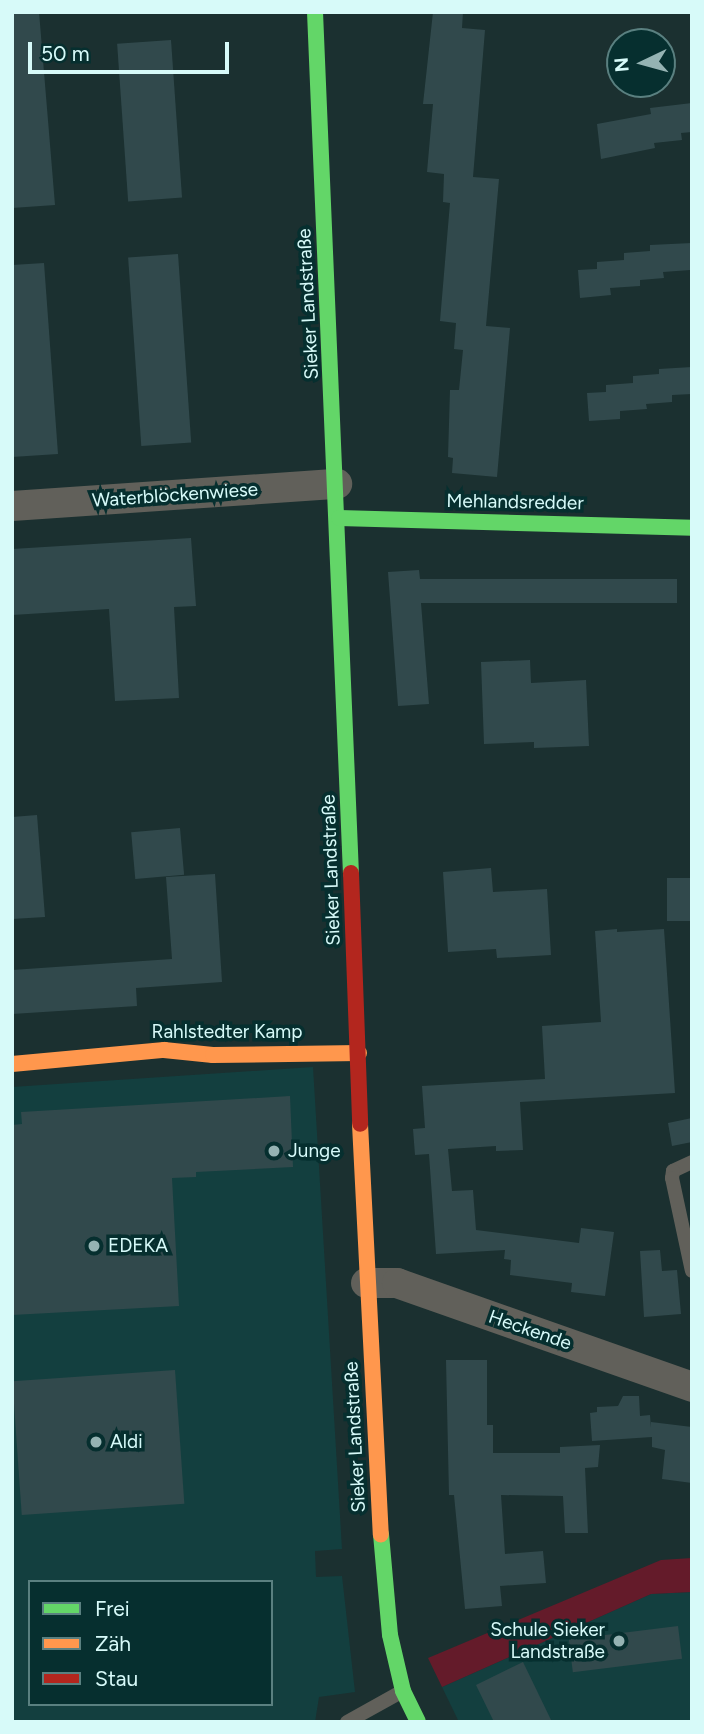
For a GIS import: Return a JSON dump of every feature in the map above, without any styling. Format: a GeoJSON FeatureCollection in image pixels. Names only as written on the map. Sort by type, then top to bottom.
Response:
{"type":"FeatureCollection","features":[{"type":"Feature","properties":{"kind":"main road","name":"Sieker Landstraße"},"geometry":{"type":"LineString","coordinates":[[315,12],[339,517],[366,1283],[390,1635],[403,1691],[418,1722]]}},
{"type":"Feature","properties":{"kind":"main road","name":"Mehlandsredder"},"geometry":{"type":"LineString","coordinates":[[339,517],[431,523],[537,522],[692,528]]}},
{"type":"Feature","properties":{"kind":"main road","name":"Rahlstedter Kamp"},"geometry":{"type":"LineString","coordinates":[[12,1064],[164,1050],[213,1055],[359,1053]]}},
{"type":"Feature","properties":{"kind":"street","name":"Waterblöckenwiese"},"geometry":{"type":"LineString","coordinates":[[12,506],[337,484]]}},
{"type":"Feature","properties":{"kind":"street","name":"Heckende"},"geometry":{"type":"LineString","coordinates":[[366,1283],[397,1283],[692,1387]]}},
{"type":"Feature","properties":{"kind":"lane"},"geometry":{"type":"LineString","coordinates":[[692,1162],[673,1171],[672,1178],[692,1271]]}},
{"type":"Feature","properties":{"kind":"lane"},"geometry":{"type":"LineString","coordinates":[[348,1722],[403,1691]]}},
{"type":"Feature","properties":{"kind":"shaded area"},"geometry":{"type":"Polygon","coordinates":[[[313,1067],[342,1549],[315,1551],[316,1577],[342,1576],[355,1692],[319,1697],[315,1722],[12,1722],[12,1087],[313,1067]]]}},
{"type":"Feature","properties":{"kind":"shaded area"},"geometry":{"type":"Polygon","coordinates":[[[692,1558],[692,1592],[651,1594],[442,1687],[428,1658],[661,1560],[692,1558]]]}},
{"type":"Feature","properties":{"kind":"shaded area","name":"Schule Sieker Landstraße"},"geometry":{"type":"Polygon","coordinates":[[[692,1592],[692,1722],[459,1722],[442,1687],[651,1594],[692,1592]]]}},
{"type":"Feature","properties":{"kind":"building"},"geometry":{"type":"Polygon","coordinates":[[[12,12],[39,12],[55,205],[12,208],[12,12]]]}},
{"type":"Feature","properties":{"kind":"building"},"geometry":{"type":"Polygon","coordinates":[[[433,12],[463,12],[462,28],[485,30],[473,177],[499,179],[486,326],[510,328],[497,477],[452,473],[453,458],[448,457],[450,390],[459,390],[463,350],[454,349],[456,323],[440,321],[450,203],[443,202],[444,174],[427,172],[433,104],[423,104],[433,12]]]}},
{"type":"Feature","properties":{"kind":"building"},"geometry":{"type":"Polygon","coordinates":[[[171,40],[182,198],[128,201],[117,44],[171,40]]]}},
{"type":"Feature","properties":{"kind":"building"},"geometry":{"type":"Polygon","coordinates":[[[692,103],[692,132],[681,133],[682,140],[654,143],[655,148],[601,159],[597,124],[651,114],[650,108],[692,103]]]}},
{"type":"Feature","properties":{"kind":"building"},"geometry":{"type":"Polygon","coordinates":[[[692,243],[690,270],[663,272],[664,278],[640,280],[640,286],[610,288],[611,295],[580,298],[578,270],[597,269],[597,262],[624,260],[624,253],[650,251],[650,245],[692,243]]]}},
{"type":"Feature","properties":{"kind":"building"},"geometry":{"type":"Polygon","coordinates":[[[178,254],[191,443],[141,446],[128,257],[178,254]]]}},
{"type":"Feature","properties":{"kind":"building"},"geometry":{"type":"Polygon","coordinates":[[[44,263],[58,454],[12,457],[12,265],[44,263]]]}},
{"type":"Feature","properties":{"kind":"building"},"geometry":{"type":"Polygon","coordinates":[[[692,367],[692,394],[672,395],[672,402],[646,404],[647,409],[620,411],[620,419],[589,421],[587,393],[606,392],[606,385],[633,383],[633,376],[659,374],[659,369],[692,367]]]}},
{"type":"Feature","properties":{"kind":"building"},"geometry":{"type":"Polygon","coordinates":[[[191,538],[196,606],[174,607],[179,698],[115,701],[109,609],[12,615],[12,549],[191,538]]]}},
{"type":"Feature","properties":{"kind":"building"},"geometry":{"type":"Polygon","coordinates":[[[419,570],[420,579],[677,579],[677,603],[421,603],[429,704],[398,706],[388,572],[419,570]]]}},
{"type":"Feature","properties":{"kind":"building"},"geometry":{"type":"Polygon","coordinates":[[[530,660],[531,683],[586,680],[589,746],[534,748],[534,742],[484,744],[481,662],[530,660]]]}},
{"type":"Feature","properties":{"kind":"building"},"geometry":{"type":"Polygon","coordinates":[[[37,815],[45,917],[12,919],[12,817],[37,815]]]}},
{"type":"Feature","properties":{"kind":"building"},"geometry":{"type":"Polygon","coordinates":[[[180,828],[184,875],[135,879],[131,832],[180,828]]]}},
{"type":"Feature","properties":{"kind":"building"},"geometry":{"type":"Polygon","coordinates":[[[491,868],[493,892],[547,889],[551,955],[497,958],[496,949],[448,952],[443,872],[491,868]]]}},
{"type":"Feature","properties":{"kind":"building"},"geometry":{"type":"Polygon","coordinates":[[[215,874],[222,982],[136,988],[137,1006],[12,1014],[12,970],[172,959],[166,877],[215,874]]]}},
{"type":"Feature","properties":{"kind":"building"},"geometry":{"type":"Polygon","coordinates":[[[667,878],[692,878],[692,921],[667,921],[667,878]]]}},
{"type":"Feature","properties":{"kind":"building"},"geometry":{"type":"Polygon","coordinates":[[[617,929],[617,932],[664,929],[675,1093],[520,1102],[523,1150],[496,1151],[496,1146],[448,1149],[452,1191],[473,1190],[476,1230],[579,1243],[581,1228],[614,1232],[605,1296],[571,1292],[572,1283],[510,1275],[511,1260],[504,1259],[505,1250],[436,1254],[429,1154],[415,1155],[413,1129],[425,1128],[422,1086],[545,1079],[542,1026],[601,1022],[595,931],[617,929]]]}},
{"type":"Feature","properties":{"kind":"building"},"geometry":{"type":"Polygon","coordinates":[[[290,1096],[293,1167],[196,1172],[196,1177],[172,1178],[179,1306],[12,1315],[12,1125],[22,1124],[21,1112],[290,1096]]]}},
{"type":"Feature","properties":{"kind":"building"},"geometry":{"type":"Polygon","coordinates":[[[692,1118],[692,1142],[672,1146],[668,1123],[692,1118]]]}},
{"type":"Feature","properties":{"kind":"building"},"geometry":{"type":"Polygon","coordinates":[[[660,1250],[662,1271],[677,1270],[681,1314],[644,1317],[640,1251],[660,1250]]]}},
{"type":"Feature","properties":{"kind":"building"},"geometry":{"type":"Polygon","coordinates":[[[446,1360],[487,1360],[487,1425],[493,1425],[493,1453],[560,1453],[560,1447],[600,1445],[598,1467],[585,1468],[588,1533],[565,1533],[563,1496],[501,1495],[505,1554],[543,1551],[546,1583],[500,1586],[502,1606],[465,1609],[454,1495],[449,1495],[446,1360]]]}},
{"type":"Feature","properties":{"kind":"building","name":"Aldi"},"geometry":{"type":"Polygon","coordinates":[[[175,1370],[184,1504],[22,1515],[12,1381],[175,1370]]]}},
{"type":"Feature","properties":{"kind":"building"},"geometry":{"type":"Polygon","coordinates":[[[623,1396],[639,1396],[640,1416],[650,1415],[651,1428],[651,1422],[692,1427],[692,1483],[662,1479],[665,1450],[652,1447],[652,1437],[592,1441],[590,1413],[597,1412],[597,1407],[618,1406],[623,1396]]]}},
{"type":"Feature","properties":{"kind":"building"},"geometry":{"type":"Polygon","coordinates":[[[678,1626],[682,1659],[573,1672],[569,1639],[678,1626]]]}},
{"type":"Feature","properties":{"kind":"building"},"geometry":{"type":"Polygon","coordinates":[[[523,1662],[552,1722],[494,1722],[476,1685],[523,1662]]]}},
{"type":"Feature","properties":{"kind":"traffic: fast"},"geometry":{"type":"LineString","coordinates":[[315,12],[351,873]]}},
{"type":"Feature","properties":{"kind":"traffic: fast"},"geometry":{"type":"LineString","coordinates":[[339,518],[692,528]]}},
{"type":"Feature","properties":{"kind":"traffic: fast"},"geometry":{"type":"LineString","coordinates":[[381,1534],[390,1635],[403,1691],[418,1722]]}},
{"type":"Feature","properties":{"kind":"traffic: slow"},"geometry":{"type":"LineString","coordinates":[[12,1064],[164,1050],[213,1055],[359,1053]]}},
{"type":"Feature","properties":{"kind":"traffic: slow"},"geometry":{"type":"LineString","coordinates":[[360,1124],[381,1534]]}},
{"type":"Feature","properties":{"kind":"traffic: jam"},"geometry":{"type":"LineString","coordinates":[[351,873],[360,1124]]}},
{"type":"Feature","properties":{"kind":"place","name":"Junge"},"geometry":{"type":"Point","coordinates":[274,1151]}},
{"type":"Feature","properties":{"kind":"place","name":"EDEKA"},"geometry":{"type":"Point","coordinates":[94,1246]}},
{"type":"Feature","properties":{"kind":"place","name":"Aldi"},"geometry":{"type":"Point","coordinates":[96,1442]}},
{"type":"Feature","properties":{"kind":"place","name":"Schule Sieker Landstraße"},"geometry":{"type":"Point","coordinates":[619,1641]}}]}
